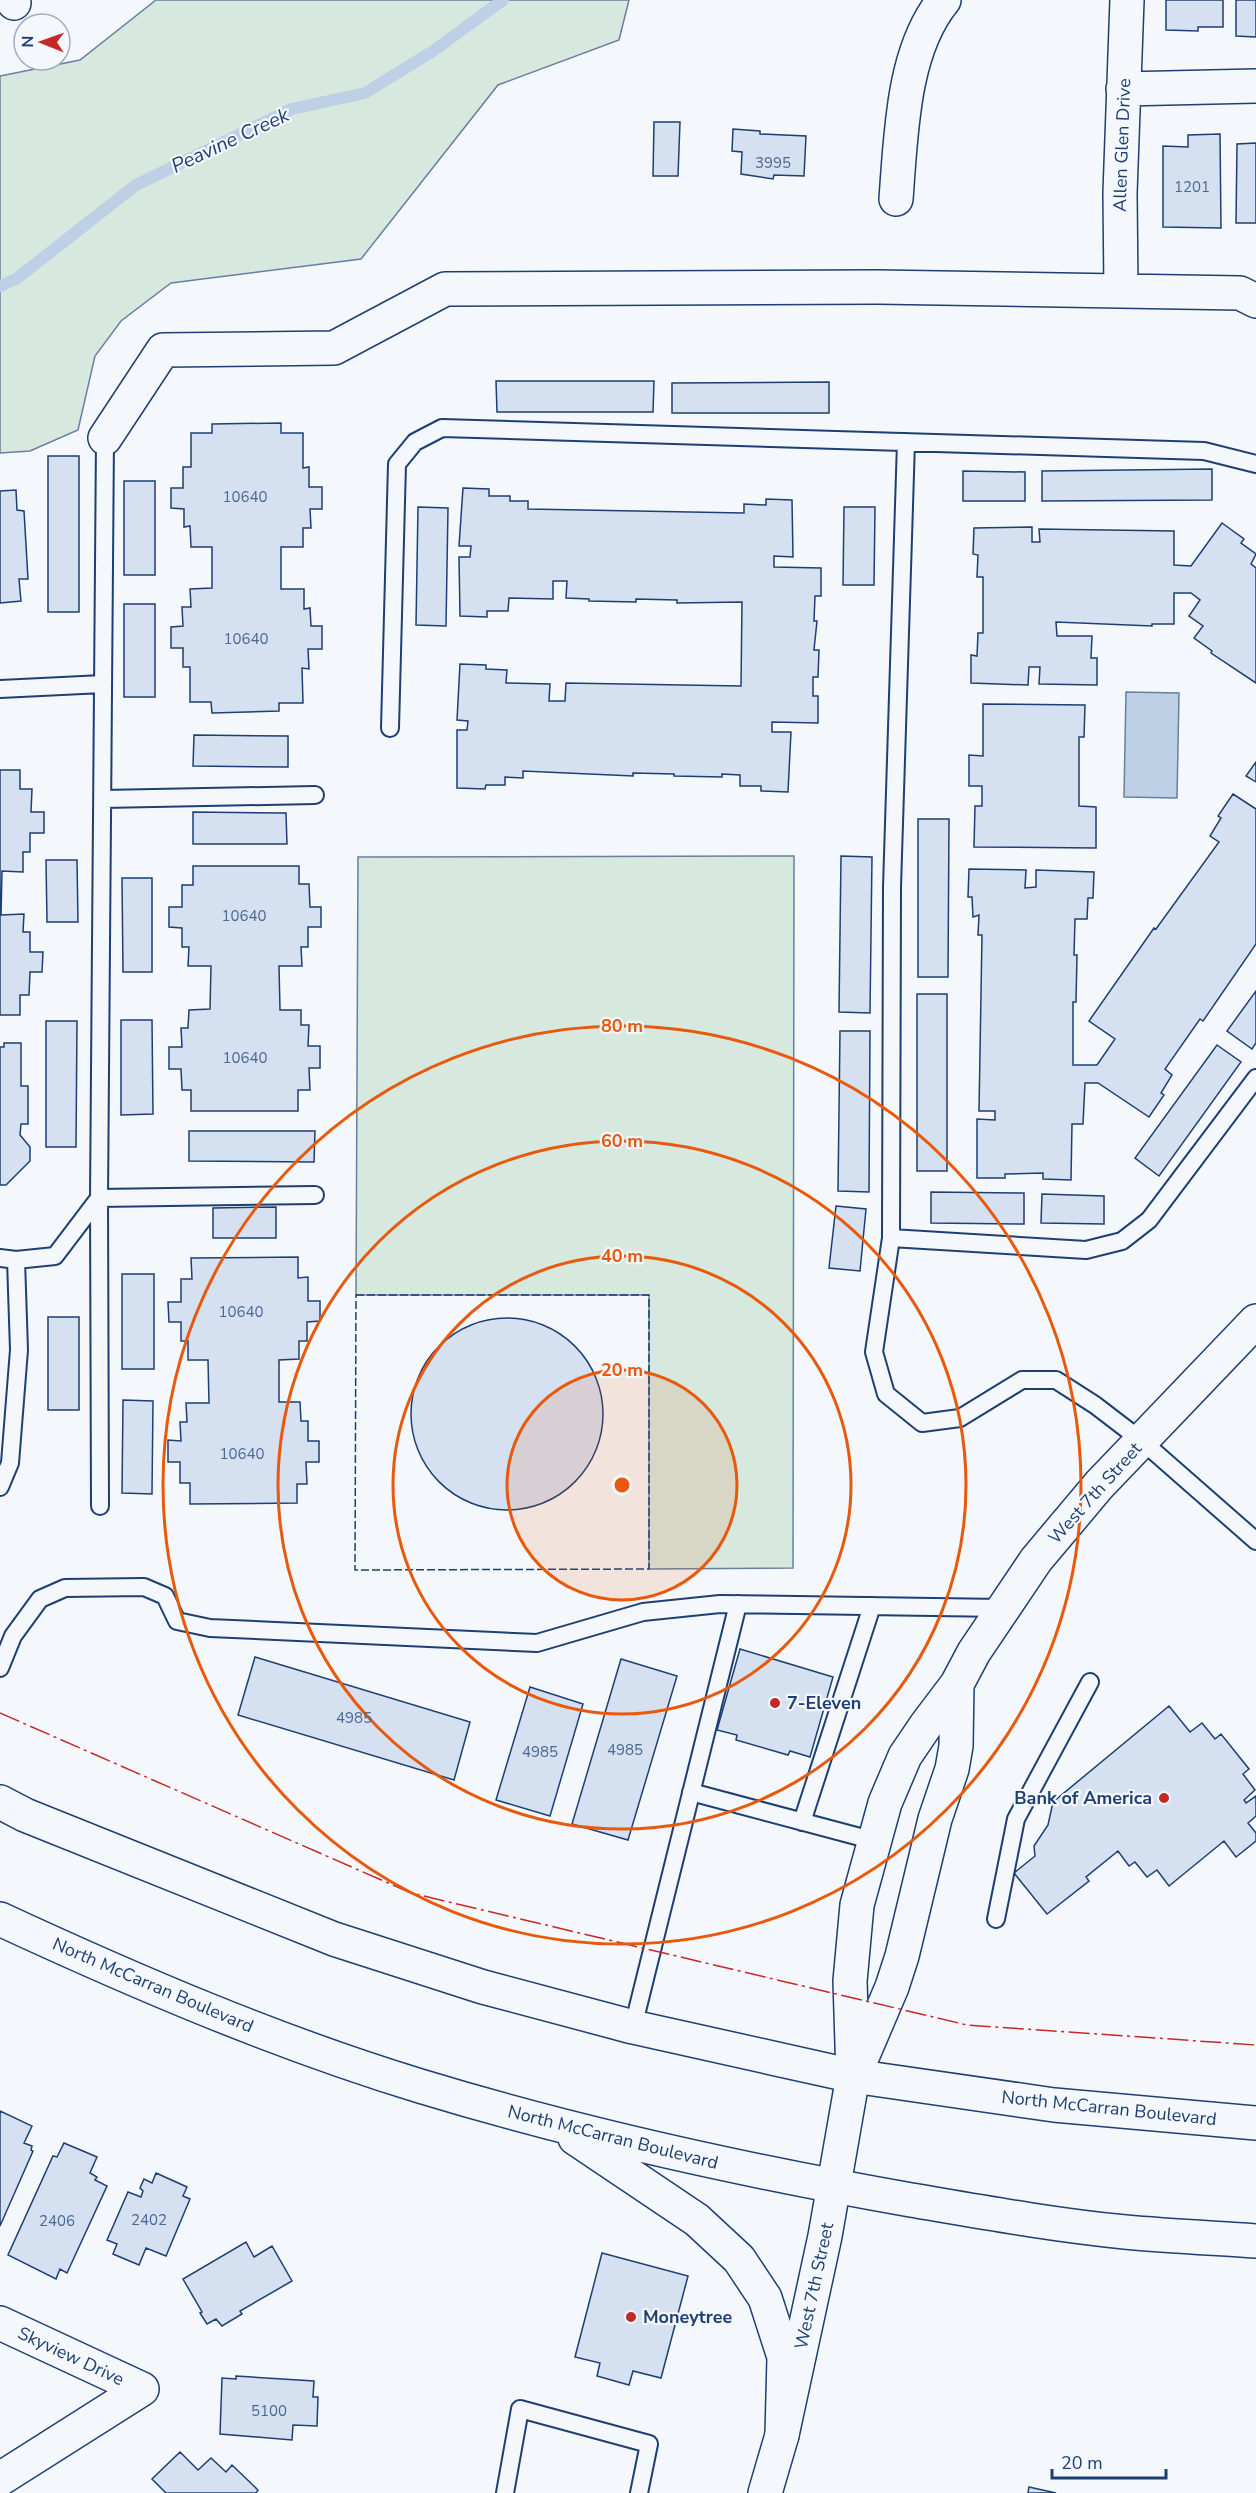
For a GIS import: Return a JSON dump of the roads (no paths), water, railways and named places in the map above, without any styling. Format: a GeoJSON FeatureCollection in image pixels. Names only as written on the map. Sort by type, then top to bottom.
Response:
{"type":"FeatureCollection","features":[{"type":"Feature","properties":{"kind":"main road"},"geometry":{"type":"LineString","coordinates":[[896,199],[901,125],[915,55],[944,0]]}},
{"type":"Feature","properties":{"kind":"main road","name":"Allen Glen Drive"},"geometry":{"type":"LineString","coordinates":[[1121,291],[1120,238],[1127,0]]}},
{"type":"Feature","properties":{"kind":"main road"},"geometry":{"type":"LineString","coordinates":[[1124,89],[1256,86]]}},
{"type":"Feature","properties":{"kind":"main road"},"geometry":{"type":"LineString","coordinates":[[105,438],[163,350],[334,348],[445,289],[878,287],[1240,293],[1256,301]]}},
{"type":"Feature","properties":{"kind":"main road","name":"West 7th Street"},"geometry":{"type":"LineString","coordinates":[[765,2493],[782,2434],[834,2187],[853,2076],[850,1984],[858,1905],[885,1803],[905,1756],[957,1684],[974,1652],[1003,1608],[1050,1543],[1099,1485],[1256,1320]]}},
{"type":"Feature","properties":{"kind":"main road","name":"West 7th Street"},"geometry":{"type":"LineString","coordinates":[[853,2076],[892,1987],[910,1930],[935,1819],[952,1769],[956,1746],[957,1684]]}},
{"type":"Feature","properties":{"kind":"main road","name":"North McCarran Boulevard"},"geometry":{"type":"LineString","coordinates":[[0,1802],[36,1820],[334,1939],[483,1987],[633,2027],[853,2076],[1054,2105],[1256,2123]]}},
{"type":"Feature","properties":{"kind":"main road","name":"North McCarran Boulevard"},"geometry":{"type":"LineString","coordinates":[[0,1919],[114,1972],[273,2035],[417,2086],[556,2126],[834,2187],[969,2210],[1124,2232],[1256,2241]]}},
{"type":"Feature","properties":{"kind":"main road"},"geometry":{"type":"LineString","coordinates":[[556,2126],[697,2220],[739,2259],[765,2298],[784,2357],[782,2434]]}},
{"type":"Feature","properties":{"kind":"main road","name":"Skyview Drive"},"geometry":{"type":"LineString","coordinates":[[0,2323],[142,2389],[0,2479]]}},
{"type":"Feature","properties":{"kind":"lane"},"geometry":{"type":"LineString","coordinates":[[390,728],[397,464],[415,442],[442,428],[1204,451],[1256,464]]}},
{"type":"Feature","properties":{"kind":"lane"},"geometry":{"type":"LineString","coordinates":[[100,1506],[99,1198],[105,438]]}},
{"type":"Feature","properties":{"kind":"lane"},"geometry":{"type":"LineString","coordinates":[[906,442],[892,887],[891,1238],[873,1352],[885,1394],[922,1423],[960,1418],[1022,1380],[1056,1380],[1095,1405],[1142,1441],[1256,1542]]}},
{"type":"Feature","properties":{"kind":"lane"},"geometry":{"type":"LineString","coordinates":[[0,689],[104,684]]}},
{"type":"Feature","properties":{"kind":"lane"},"geometry":{"type":"LineString","coordinates":[[103,799],[315,795]]}},
{"type":"Feature","properties":{"kind":"lane"},"geometry":{"type":"LineString","coordinates":[[891,1238],[1086,1250],[1122,1241],[1149,1221],[1256,1078]]}},
{"type":"Feature","properties":{"kind":"lane"},"geometry":{"type":"LineString","coordinates":[[99,1198],[315,1195]]}},
{"type":"Feature","properties":{"kind":"lane"},"geometry":{"type":"LineString","coordinates":[[0,1487],[10,1463],[18,1361],[8,1259],[55,1256],[99,1198]]}},
{"type":"Feature","properties":{"kind":"lane"},"geometry":{"type":"LineString","coordinates":[[0,1668],[13,1636],[40,1599],[65,1588],[144,1587],[165,1596],[177,1621],[210,1628],[537,1643],[643,1612],[738,1604],[1003,1608]]}},
{"type":"Feature","properties":{"kind":"lane"},"geometry":{"type":"LineString","coordinates":[[633,2027],[738,1604]]}},
{"type":"Feature","properties":{"kind":"lane"},"geometry":{"type":"LineString","coordinates":[[802,1822],[872,1606]]}},
{"type":"Feature","properties":{"kind":"lane"},"geometry":{"type":"LineString","coordinates":[[996,1919],[1016,1819],[1090,1682]]}},
{"type":"Feature","properties":{"kind":"lane"},"geometry":{"type":"LineString","coordinates":[[691,1792],[874,1841]]}},
{"type":"Feature","properties":{"kind":"lane"},"geometry":{"type":"LineString","coordinates":[[505,2493],[520,2409],[649,2444],[639,2493]]}},
{"type":"Feature","properties":{"kind":"water"},"geometry":{"type":"Polygon","coordinates":[[[1126,692],[1179,693],[1177,798],[1124,797],[1126,692]]]}},
{"type":"Feature","properties":{"kind":"waterway","name":"Peavine Creek"},"geometry":{"type":"LineString","coordinates":[[0,286],[16,279],[136,185],[292,109],[365,93],[433,51],[503,0]]}},
{"type":"Feature","properties":{"kind":"place","name":"7-Eleven"},"geometry":{"type":"Point","coordinates":[775,1703]}},
{"type":"Feature","properties":{"kind":"place","name":"Bank of America"},"geometry":{"type":"Point","coordinates":[1164,1798]}},
{"type":"Feature","properties":{"kind":"place","name":"Moneytree"},"geometry":{"type":"Point","coordinates":[631,2317]}}]}
